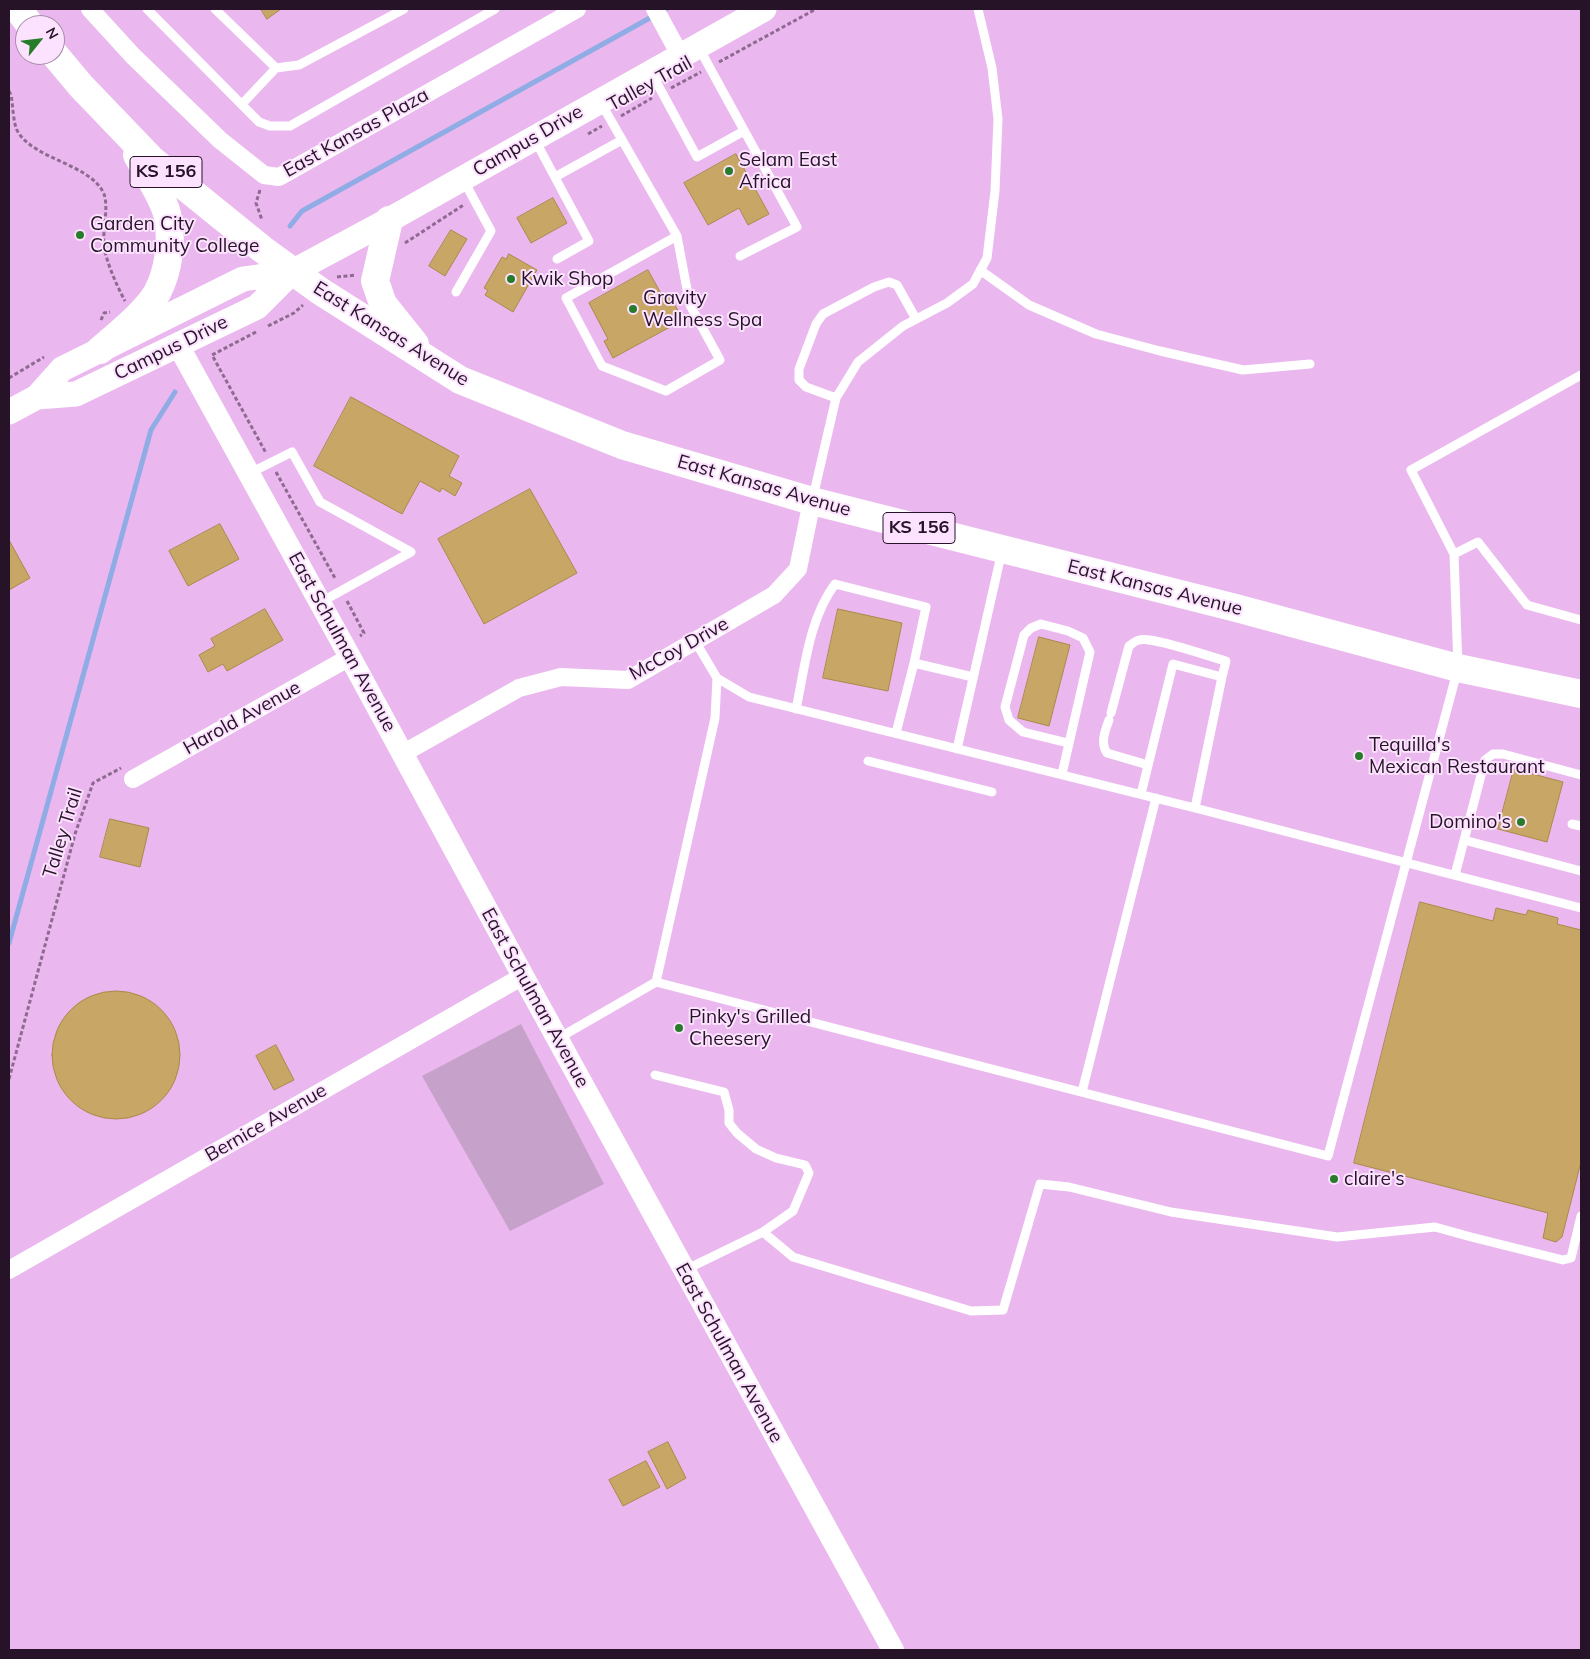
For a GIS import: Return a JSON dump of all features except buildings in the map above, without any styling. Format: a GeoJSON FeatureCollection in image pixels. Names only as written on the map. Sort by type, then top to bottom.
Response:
{"type":"FeatureCollection","features":[{"type":"Feature","properties":{"kind":"main road","name":"Campus Drive"},"geometry":{"type":"LineString","coordinates":[[37,397],[76,394],[257,307],[292,272],[389,220],[468,188],[534,138],[605,111],[682,45],[764,9]]}},
{"type":"Feature","properties":{"kind":"main road","name":"East Kansas Avenue"},"geometry":{"type":"LineString","coordinates":[[64,65],[152,160],[249,239],[292,272],[460,380],[622,445],[812,501],[1227,606],[1458,668],[1581,694]]}},
{"type":"Feature","properties":{"kind":"main road"},"geometry":{"type":"LineString","coordinates":[[100,350],[133,320],[156,293],[168,263],[170,235],[167,212],[123,130]]}},
{"type":"Feature","properties":{"kind":"main road"},"geometry":{"type":"LineString","coordinates":[[389,220],[375,281],[383,304],[426,358]]}},
{"type":"Feature","properties":{"kind":"main road","name":"Campus Drive"},"geometry":{"type":"LineString","coordinates":[[9,412],[37,397],[62,369],[100,350],[243,280],[292,272]]}},
{"type":"Feature","properties":{"kind":"street","name":"East Kansas Plaza"},"geometry":{"type":"LineString","coordinates":[[90,9],[133,56],[220,140],[264,175],[279,177],[577,9]]}},
{"type":"Feature","properties":{"kind":"street"},"geometry":{"type":"LineString","coordinates":[[655,9],[682,45]]}},
{"type":"Feature","properties":{"kind":"street","name":"East Schulman Avenue"},"geometry":{"type":"LineString","coordinates":[[178,344],[893,1650]]}},
{"type":"Feature","properties":{"kind":"street","name":"McCoy Drive"},"geometry":{"type":"LineString","coordinates":[[402,754],[519,688],[561,677],[628,680],[774,595],[798,569],[812,501]]}},
{"type":"Feature","properties":{"kind":"street","name":"Harold Avenue"},"geometry":{"type":"LineString","coordinates":[[130,772],[350,657]]}},
{"type":"Feature","properties":{"kind":"street","name":"Bernice Avenue"},"geometry":{"type":"LineString","coordinates":[[9,1270],[523,976]]}},
{"type":"Feature","properties":{"kind":"lane"},"geometry":{"type":"LineString","coordinates":[[147,9],[259,122],[270,126],[290,126],[495,9]]}},
{"type":"Feature","properties":{"kind":"lane"},"geometry":{"type":"LineString","coordinates":[[215,9],[276,68]]}},
{"type":"Feature","properties":{"kind":"lane"},"geometry":{"type":"LineString","coordinates":[[242,104],[276,68],[299,65],[404,9]]}},
{"type":"Feature","properties":{"kind":"lane"},"geometry":{"type":"LineString","coordinates":[[812,501],[836,398],[858,362],[903,326],[947,303],[973,284],[987,258],[995,191],[998,118],[992,68],[978,9]]}},
{"type":"Feature","properties":{"kind":"lane"},"geometry":{"type":"LineString","coordinates":[[682,45],[709,67],[797,227],[740,256]]}},
{"type":"Feature","properties":{"kind":"lane"},"geometry":{"type":"LineString","coordinates":[[651,71],[697,157],[744,131]]}},
{"type":"Feature","properties":{"kind":"lane"},"geometry":{"type":"LineString","coordinates":[[605,111],[677,236],[690,305],[720,360],[666,390],[602,366],[566,298],[677,236]]}},
{"type":"Feature","properties":{"kind":"lane"},"geometry":{"type":"LineString","coordinates":[[534,138],[590,241],[557,259]]}},
{"type":"Feature","properties":{"kind":"lane"},"geometry":{"type":"LineString","coordinates":[[555,177],[622,140]]}},
{"type":"Feature","properties":{"kind":"lane"},"geometry":{"type":"LineString","coordinates":[[456,292],[491,231],[468,188]]}},
{"type":"Feature","properties":{"kind":"lane"},"geometry":{"type":"LineString","coordinates":[[980,270],[1029,305],[1096,334],[1243,370],[1310,364]]}},
{"type":"Feature","properties":{"kind":"lane"},"geometry":{"type":"LineString","coordinates":[[836,398],[806,387],[800,380],[799,370],[802,360],[816,324],[823,314],[874,287],[889,282],[897,285],[916,319]]}},
{"type":"Feature","properties":{"kind":"lane"},"geometry":{"type":"LineString","coordinates":[[557,1039],[656,982],[1328,1156],[1458,668],[1454,554],[1411,470],[1581,375]]}},
{"type":"Feature","properties":{"kind":"lane"},"geometry":{"type":"LineString","coordinates":[[249,473],[292,452],[320,502],[411,552],[320,602]]}},
{"type":"Feature","properties":{"kind":"lane"},"geometry":{"type":"LineString","coordinates":[[1454,554],[1478,542],[1527,606],[1581,620]]}},
{"type":"Feature","properties":{"kind":"lane"},"geometry":{"type":"LineString","coordinates":[[958,748],[1002,549]]}},
{"type":"Feature","properties":{"kind":"lane"},"geometry":{"type":"LineString","coordinates":[[796,709],[812,630],[825,598],[835,584],[926,607],[896,733]]}},
{"type":"Feature","properties":{"kind":"lane"},"geometry":{"type":"LineString","coordinates":[[1062,774],[1090,652],[1083,638],[1068,631],[1041,624],[1031,628],[1024,636],[1005,707],[1010,720],[1023,732],[1068,744]]}},
{"type":"Feature","properties":{"kind":"lane"},"geometry":{"type":"LineString","coordinates":[[1148,765],[1107,753],[1103,748],[1129,646],[1137,640],[1144,639],[1165,643],[1226,662],[1195,808]]}},
{"type":"Feature","properties":{"kind":"lane"},"geometry":{"type":"LineString","coordinates":[[695,641],[717,678],[749,697],[1141,794],[1581,908]]}},
{"type":"Feature","properties":{"kind":"lane"},"geometry":{"type":"LineString","coordinates":[[914,663],[973,677]]}},
{"type":"Feature","properties":{"kind":"lane"},"geometry":{"type":"LineString","coordinates":[[1141,794],[1173,664],[1222,677]]}},
{"type":"Feature","properties":{"kind":"lane"},"geometry":{"type":"LineString","coordinates":[[656,982],[715,718],[717,678]]}},
{"type":"Feature","properties":{"kind":"lane"},"geometry":{"type":"LineString","coordinates":[[1455,875],[1485,760],[1493,754],[1503,754],[1581,775]]}},
{"type":"Feature","properties":{"kind":"lane"},"geometry":{"type":"LineString","coordinates":[[868,761],[992,792]]}},
{"type":"Feature","properties":{"kind":"lane"},"geometry":{"type":"LineString","coordinates":[[1082,1092],[1156,798]]}},
{"type":"Feature","properties":{"kind":"lane"},"geometry":{"type":"LineString","coordinates":[[1464,840],[1581,871]]}},
{"type":"Feature","properties":{"kind":"lane"},"geometry":{"type":"LineString","coordinates":[[655,1075],[724,1092],[729,1123],[737,1133],[756,1149],[776,1158],[805,1166],[809,1173],[793,1211],[763,1232],[684,1271]]}},
{"type":"Feature","properties":{"kind":"lane"},"geometry":{"type":"LineString","coordinates":[[763,1232],[794,1257],[971,1311],[1003,1310],[1040,1184],[1069,1187],[1171,1212],[1336,1237],[1435,1226],[1563,1260],[1571,1258],[1581,1216]]}},
{"type":"Feature","properties":{"kind":"path","name":"Talley Trail"},"geometry":{"type":"LineString","coordinates":[[586,135],[605,111],[662,93],[816,9]]}},
{"type":"Feature","properties":{"kind":"path"},"geometry":{"type":"LineString","coordinates":[[9,91],[17,131],[28,144],[94,180],[104,195],[106,226],[104,246],[114,279],[129,308]]}},
{"type":"Feature","properties":{"kind":"path"},"geometry":{"type":"LineString","coordinates":[[249,239],[262,221],[256,203],[264,175]]}},
{"type":"Feature","properties":{"kind":"path"},"geometry":{"type":"LineString","coordinates":[[401,246],[468,188]]}},
{"type":"Feature","properties":{"kind":"path"},"geometry":{"type":"LineString","coordinates":[[99,324],[104,313],[112,311]]}},
{"type":"Feature","properties":{"kind":"path"},"geometry":{"type":"LineString","coordinates":[[262,446],[212,355],[294,313]]}},
{"type":"Feature","properties":{"kind":"path"},"geometry":{"type":"LineString","coordinates":[[9,378],[52,352]]}},
{"type":"Feature","properties":{"kind":"path"},"geometry":{"type":"LineString","coordinates":[[280,480],[329,569]]}},
{"type":"Feature","properties":{"kind":"path","name":"Talley Trail"},"geometry":{"type":"LineString","coordinates":[[9,1079],[75,834],[93,783],[130,772]]}},
{"type":"Feature","properties":{"kind":"shaded area"},"geometry":{"type":"Polygon","coordinates":[[[521,1024],[604,1184],[510,1231],[422,1076],[521,1024]]]}},
{"type":"Feature","properties":{"kind":"waterway"},"geometry":{"type":"LineString","coordinates":[[290,226],[302,211],[666,9]]}},
{"type":"Feature","properties":{"kind":"waterway"},"geometry":{"type":"LineString","coordinates":[[9,943],[151,430],[175,392]]}},
{"type":"Feature","properties":{"kind":"place","name":"Selam East Africa"},"geometry":{"type":"Point","coordinates":[729,171]}},
{"type":"Feature","properties":{"kind":"place","name":"Garden City Community College"},"geometry":{"type":"Point","coordinates":[80,235]}},
{"type":"Feature","properties":{"kind":"place","name":"Kwik Shop"},"geometry":{"type":"Point","coordinates":[511,279]}},
{"type":"Feature","properties":{"kind":"place","name":"Gravity Wellness Spa"},"geometry":{"type":"Point","coordinates":[633,309]}},
{"type":"Feature","properties":{"kind":"place","name":"Tequilla's Mexican Restaurant"},"geometry":{"type":"Point","coordinates":[1359,756]}},
{"type":"Feature","properties":{"kind":"place","name":"Domino's"},"geometry":{"type":"Point","coordinates":[1521,822]}},
{"type":"Feature","properties":{"kind":"place","name":"Pinky's Grilled Cheesery"},"geometry":{"type":"Point","coordinates":[679,1028]}},
{"type":"Feature","properties":{"kind":"place","name":"claire's"},"geometry":{"type":"Point","coordinates":[1334,1179]}}]}
